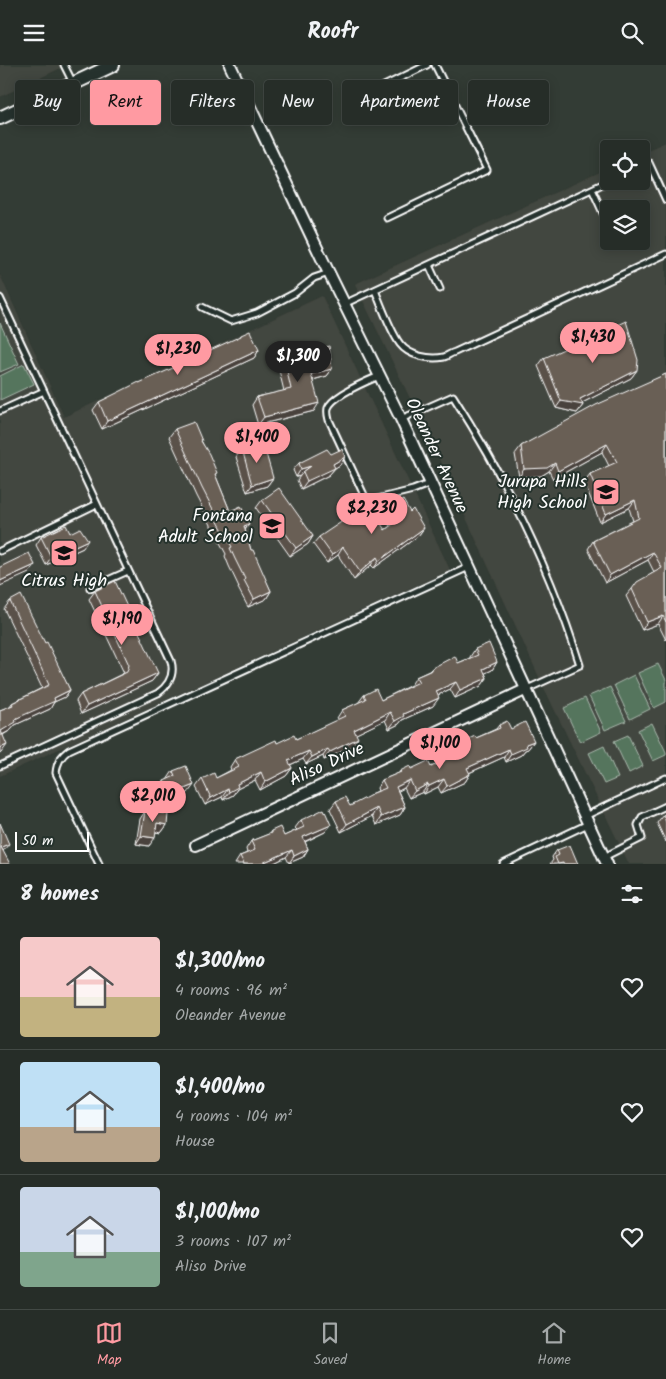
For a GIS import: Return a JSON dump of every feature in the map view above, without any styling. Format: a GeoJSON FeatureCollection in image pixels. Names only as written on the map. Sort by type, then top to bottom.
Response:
{"type":"FeatureCollection","features":[{"type":"Feature","properties":{"kind":"street"},"geometry":{"type":"LineString","coordinates":[[80,81],[113,65]]}},
{"type":"Feature","properties":{"kind":"street","name":"Oleander Avenue"},"geometry":{"type":"LineString","coordinates":[[230,65],[401,419],[605,861]]}},
{"type":"Feature","properties":{"kind":"street"},"geometry":{"type":"LineString","coordinates":[[0,119],[15,112]]}},
{"type":"Feature","properties":{"kind":"street","name":"Aliso Drive"},"geometry":{"type":"LineString","coordinates":[[196,845],[527,689]]}},
{"type":"Feature","properties":{"kind":"lane"},"geometry":{"type":"LineString","coordinates":[[64,65],[71,80]]}},
{"type":"Feature","properties":{"kind":"lane"},"geometry":{"type":"LineString","coordinates":[[397,80],[428,65]]}},
{"type":"Feature","properties":{"kind":"lane"},"geometry":{"type":"LineString","coordinates":[[387,218],[486,170],[434,65]]}},
{"type":"Feature","properties":{"kind":"lane"},"geometry":{"type":"LineString","coordinates":[[650,165],[666,199]]}},
{"type":"Feature","properties":{"kind":"lane"},"geometry":{"type":"LineString","coordinates":[[344,304],[600,185]]}},
{"type":"Feature","properties":{"kind":"lane"},"geometry":{"type":"LineString","coordinates":[[592,189],[600,206]]}},
{"type":"Feature","properties":{"kind":"lane"},"geometry":{"type":"LineString","coordinates":[[375,290],[400,345],[415,355],[436,358],[449,354],[666,254]]}},
{"type":"Feature","properties":{"kind":"lane"},"geometry":{"type":"LineString","coordinates":[[429,265],[440,289]]}},
{"type":"Feature","properties":{"kind":"lane"},"geometry":{"type":"LineString","coordinates":[[202,307],[231,321],[257,313],[295,293],[314,278],[329,273]]}},
{"type":"Feature","properties":{"kind":"lane"},"geometry":{"type":"LineString","coordinates":[[0,298],[170,661],[172,673],[168,684],[158,693],[0,766]]}},
{"type":"Feature","properties":{"kind":"lane"},"geometry":{"type":"LineString","coordinates":[[380,375],[352,388],[339,397],[330,404],[327,413],[364,495],[368,500],[373,500],[413,490],[431,483]]}},
{"type":"Feature","properties":{"kind":"lane"},"geometry":{"type":"LineString","coordinates":[[0,411],[44,391]]}},
{"type":"Feature","properties":{"kind":"lane"},"geometry":{"type":"LineString","coordinates":[[401,419],[453,396],[486,450],[521,519],[557,601],[580,665],[527,689]]}},
{"type":"Feature","properties":{"kind":"lane"},"geometry":{"type":"LineString","coordinates":[[0,551],[97,505]]}},
{"type":"Feature","properties":{"kind":"lane"},"geometry":{"type":"LineString","coordinates":[[99,864],[56,773],[63,754],[470,567]]}},
{"type":"Feature","properties":{"kind":"lane"},"geometry":{"type":"LineString","coordinates":[[90,588],[128,571]]}},
{"type":"Feature","properties":{"kind":"lane"},"geometry":{"type":"LineString","coordinates":[[503,864],[666,778]]}},
{"type":"Feature","properties":{"kind":"lane"},"geometry":{"type":"LineString","coordinates":[[605,861],[642,838],[638,825],[642,817],[666,806]]}},
{"type":"Feature","properties":{"kind":"shaded area"},"geometry":{"type":"Polygon","coordinates":[[[0,65],[67,65],[36,80],[15,80],[15,90],[0,97],[0,65]]]}},
{"type":"Feature","properties":{"kind":"shaded area","name":"Jurupa Hills High School"},"geometry":{"type":"Polygon","coordinates":[[[666,142],[666,864],[629,864],[545,690],[434,448],[355,284],[600,172],[600,190],[650,190],[650,149],[666,142]]]}},
{"type":"Feature","properties":{"kind":"shaded area","name":"Fontana Adult School"},"geometry":{"type":"Polygon","coordinates":[[[0,275],[64,417],[322,296],[450,570],[0,776],[0,275]]]}},
{"type":"Feature","properties":{"kind":"green space"},"geometry":{"type":"Polygon","coordinates":[[[0,323],[19,364],[0,372],[0,323]]]}},
{"type":"Feature","properties":{"kind":"green space"},"geometry":{"type":"Polygon","coordinates":[[[24,364],[34,384],[0,400],[0,376],[24,364]]]}},
{"type":"Feature","properties":{"kind":"green space"},"geometry":{"type":"Polygon","coordinates":[[[658,664],[666,680],[666,702],[654,708],[638,673],[658,664]]]}},
{"type":"Feature","properties":{"kind":"green space"},"geometry":{"type":"Polygon","coordinates":[[[634,675],[650,709],[630,719],[614,685],[634,675]]]}},
{"type":"Feature","properties":{"kind":"green space"},"geometry":{"type":"Polygon","coordinates":[[[610,687],[626,721],[605,730],[589,696],[610,687]]]}},
{"type":"Feature","properties":{"kind":"green space"},"geometry":{"type":"Polygon","coordinates":[[[585,698],[601,732],[580,742],[564,708],[585,698]]]}},
{"type":"Feature","properties":{"kind":"green space"},"geometry":{"type":"Polygon","coordinates":[[[652,723],[666,752],[666,755],[653,761],[638,730],[652,723]]]}},
{"type":"Feature","properties":{"kind":"green space"},"geometry":{"type":"Polygon","coordinates":[[[628,735],[643,766],[629,773],[614,741],[628,735]]]}},
{"type":"Feature","properties":{"kind":"green space"},"geometry":{"type":"Polygon","coordinates":[[[604,746],[618,778],[604,784],[589,753],[604,746]]]}},
{"type":"Feature","properties":{"kind":"building"},"geometry":{"type":"Polygon","coordinates":[[[626,321],[638,360],[637,370],[580,399],[583,405],[561,401],[544,358],[626,321]]]}},
{"type":"Feature","properties":{"kind":"building"},"geometry":{"type":"Polygon","coordinates":[[[250,331],[259,350],[107,421],[99,402],[250,331]]]}},
{"type":"Feature","properties":{"kind":"building"},"geometry":{"type":"Polygon","coordinates":[[[329,346],[332,369],[311,374],[319,403],[264,417],[257,397],[291,389],[284,358],[329,346]]]}},
{"type":"Feature","properties":{"kind":"building"},"geometry":{"type":"Polygon","coordinates":[[[666,374],[666,622],[663,616],[647,622],[632,589],[637,582],[662,568],[653,552],[610,575],[593,541],[639,518],[635,500],[606,514],[590,474],[617,462],[607,444],[558,471],[555,463],[547,468],[524,469],[521,446],[596,405],[666,374]]]}},
{"type":"Feature","properties":{"kind":"building"},"geometry":{"type":"Polygon","coordinates":[[[194,422],[217,473],[215,474],[230,511],[241,506],[249,524],[244,526],[251,550],[253,550],[271,591],[254,599],[230,548],[232,547],[216,518],[175,429],[194,422]]]}},
{"type":"Feature","properties":{"kind":"building"},"geometry":{"type":"Polygon","coordinates":[[[263,443],[273,478],[252,485],[242,449],[263,443]]]}},
{"type":"Feature","properties":{"kind":"building"},"geometry":{"type":"Polygon","coordinates":[[[327,449],[331,454],[342,449],[345,457],[333,464],[335,468],[307,481],[303,472],[311,466],[301,469],[299,463],[327,449]]]}},
{"type":"Feature","properties":{"kind":"building"},"geometry":{"type":"Polygon","coordinates":[[[279,488],[313,536],[296,548],[262,500],[279,488]]]}},
{"type":"Feature","properties":{"kind":"building"},"geometry":{"type":"Polygon","coordinates":[[[403,500],[410,512],[413,509],[424,528],[379,561],[377,557],[360,572],[343,547],[332,555],[319,537],[368,504],[385,530],[397,521],[388,509],[403,500]]]}},
{"type":"Feature","properties":{"kind":"building"},"geometry":{"type":"Polygon","coordinates":[[[66,525],[70,533],[80,528],[88,540],[51,557],[41,537],[66,525]]]}},
{"type":"Feature","properties":{"kind":"building"},"geometry":{"type":"Polygon","coordinates":[[[29,553],[35,565],[0,581],[0,567],[29,553]]]}},
{"type":"Feature","properties":{"kind":"building"},"geometry":{"type":"Polygon","coordinates":[[[115,581],[158,673],[87,706],[81,694],[127,672],[129,665],[95,591],[115,581]]]}},
{"type":"Feature","properties":{"kind":"building"},"geometry":{"type":"Polygon","coordinates":[[[21,595],[45,643],[47,642],[70,690],[54,698],[55,701],[15,719],[16,722],[1,731],[7,745],[0,748],[0,710],[49,685],[10,601],[21,595]]]}},
{"type":"Feature","properties":{"kind":"building"},"geometry":{"type":"Polygon","coordinates":[[[489,643],[497,662],[483,669],[487,678],[460,690],[456,682],[436,691],[439,698],[403,714],[404,716],[395,721],[390,712],[354,730],[358,738],[330,752],[328,749],[312,757],[309,751],[288,760],[292,768],[265,782],[261,772],[237,784],[238,787],[229,792],[228,789],[211,798],[202,779],[214,773],[216,778],[239,767],[235,759],[276,740],[277,743],[294,735],[296,739],[345,716],[342,710],[366,699],[364,695],[376,689],[381,700],[419,682],[416,677],[455,656],[458,663],[478,655],[475,649],[489,643]]]}},
{"type":"Feature","properties":{"kind":"building"},"geometry":{"type":"Polygon","coordinates":[[[507,721],[511,729],[525,722],[534,741],[526,744],[527,747],[511,754],[509,749],[467,768],[470,774],[447,786],[444,779],[415,791],[410,780],[396,787],[405,807],[381,817],[377,808],[347,824],[336,801],[345,797],[350,806],[386,788],[382,780],[410,766],[411,769],[428,761],[431,767],[451,757],[448,749],[475,736],[476,738],[500,728],[499,725],[507,721]]]}},
{"type":"Feature","properties":{"kind":"building"},"geometry":{"type":"Polygon","coordinates":[[[186,766],[194,785],[179,791],[183,800],[174,804],[164,781],[175,776],[173,771],[186,766]]]}},
{"type":"Feature","properties":{"kind":"building"},"geometry":{"type":"Polygon","coordinates":[[[324,809],[331,825],[303,837],[308,849],[294,856],[292,850],[260,864],[244,864],[240,856],[255,850],[251,841],[280,827],[284,836],[304,827],[301,820],[324,809]]]}},
{"type":"Feature","properties":{"kind":"building"},"geometry":{"type":"Polygon","coordinates":[[[145,811],[168,814],[167,825],[157,823],[155,838],[141,836],[145,811]]]}},
{"type":"Feature","properties":{"kind":"building"},"geometry":{"type":"Polygon","coordinates":[[[0,823],[9,844],[1,847],[10,864],[0,864],[0,823]]]}},
{"type":"Feature","properties":{"kind":"building"},"geometry":{"type":"Polygon","coordinates":[[[570,845],[578,864],[558,864],[555,857],[559,855],[557,850],[570,845]]]}},
{"type":"Feature","properties":{"kind":"place","name":"Jurupa Hills High School"},"geometry":{"type":"Point","coordinates":[606,492]}},
{"type":"Feature","properties":{"kind":"place","name":"Fontana Adult School"},"geometry":{"type":"Point","coordinates":[272,526]}},
{"type":"Feature","properties":{"kind":"place","name":"Citrus High"},"geometry":{"type":"Point","coordinates":[64,553]}}]}
